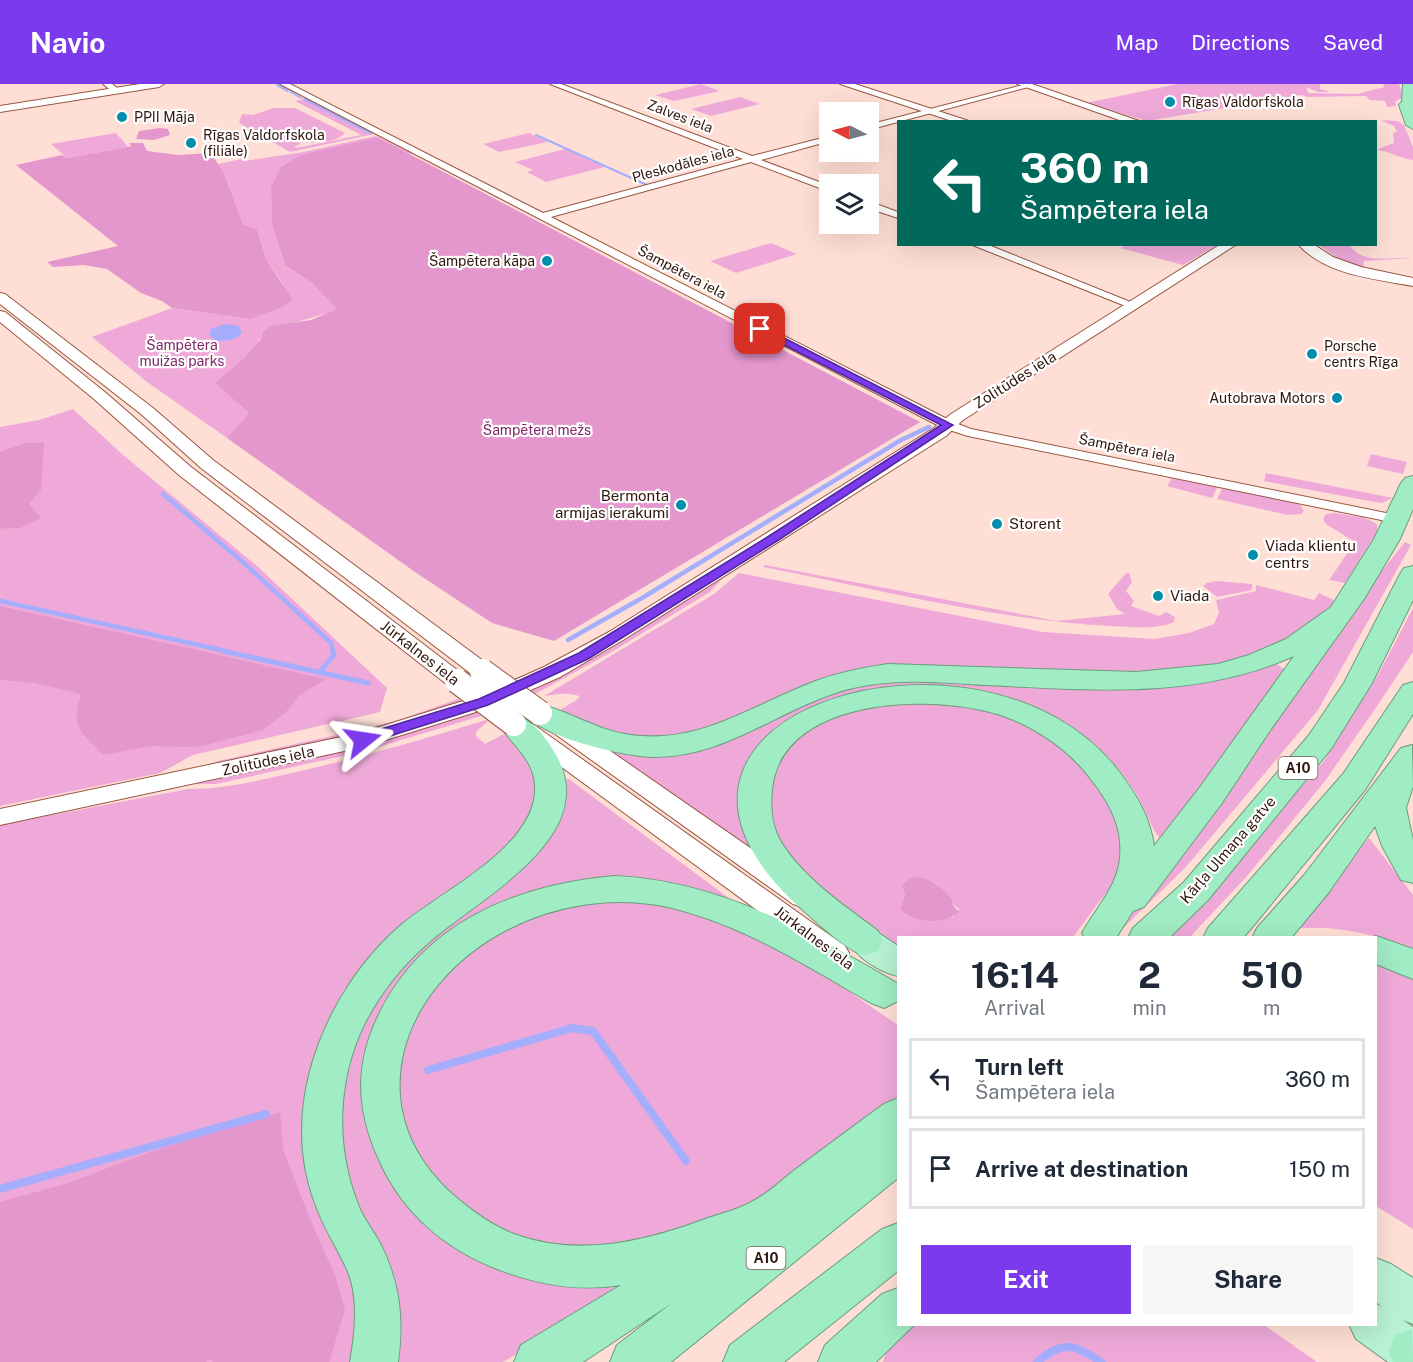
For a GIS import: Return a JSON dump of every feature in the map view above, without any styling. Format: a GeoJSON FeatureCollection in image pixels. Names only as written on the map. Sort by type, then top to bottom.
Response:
{"type":"FeatureCollection","features":[{"type":"Feature","properties":{"kind":"highway"},"geometry":{"type":"LineString","coordinates":[[1409,84],[1409,101],[1406,105],[1413,125]]}},
{"type":"Feature","properties":{"kind":"highway"},"geometry":{"type":"LineString","coordinates":[[1098,935],[1169,852],[1405,523],[1413,483]]}},
{"type":"Feature","properties":{"kind":"highway","name":"Kārļa Ulmaņa gatve"},"geometry":{"type":"LineString","coordinates":[[1148,936],[1196,891],[1320,742],[1358,683],[1413,573]]}},
{"type":"Feature","properties":{"kind":"highway"},"geometry":{"type":"LineString","coordinates":[[527,718],[606,741],[640,746],[674,745],[720,735],[814,690],[864,676],[920,672],[1142,681],[1209,673],[1250,663],[1284,651],[1298,644],[1340,613]]}},
{"type":"Feature","properties":{"kind":"highway"},"geometry":{"type":"LineString","coordinates":[[1223,936],[1354,782],[1413,691]]}},
{"type":"Feature","properties":{"kind":"highway"},"geometry":{"type":"LineString","coordinates":[[865,941],[790,876],[768,849],[757,825],[755,796],[757,780],[770,751],[790,731],[807,720],[844,704],[900,694],[962,698],[1023,714],[1076,743],[1101,767],[1112,781],[1130,816],[1137,852],[1135,870],[1127,889],[1098,935]]}},
{"type":"Feature","properties":{"kind":"highway"},"geometry":{"type":"LineString","coordinates":[[374,1362],[378,1341],[378,1309],[373,1280],[336,1205],[323,1150],[321,1123],[328,1069],[336,1045],[356,1004],[395,953],[425,925],[508,864],[528,844],[540,826],[549,798],[548,771],[536,748],[527,718]]}},
{"type":"Feature","properties":{"kind":"highway"},"geometry":{"type":"LineString","coordinates":[[1412,754],[1390,801],[1392,831],[1402,855],[1413,870]]}},
{"type":"Feature","properties":{"kind":"highway"},"geometry":{"type":"LineString","coordinates":[[1272,936],[1317,883],[1412,754]]}},
{"type":"Feature","properties":{"kind":"highway"},"geometry":{"type":"LineString","coordinates":[[769,1215],[704,1241],[643,1259],[589,1267],[565,1266],[522,1257],[467,1232],[448,1219],[414,1186],[401,1167],[384,1129],[380,1071],[389,1035],[404,1002],[443,955],[459,942],[492,922],[552,899],[620,890],[639,890],[683,899],[749,921],[894,987]]}},
{"type":"Feature","properties":{"kind":"highway"},"geometry":{"type":"LineString","coordinates":[[1377,950],[1391,954],[1413,965]]}},
{"type":"Feature","properties":{"kind":"highway"},"geometry":{"type":"LineString","coordinates":[[538,1362],[571,1344],[769,1215],[897,1117]]}},
{"type":"Feature","properties":{"kind":"highway","name":"A10"},"geometry":{"type":"LineString","coordinates":[[634,1362],[897,1155]]}},
{"type":"Feature","properties":{"kind":"highway"},"geometry":{"type":"LineString","coordinates":[[747,1362],[897,1245]]}},
{"type":"Feature","properties":{"kind":"main road"},"geometry":{"type":"LineString","coordinates":[[865,941],[894,987]]}},
{"type":"Feature","properties":{"kind":"main road"},"geometry":{"type":"LineString","coordinates":[[1377,1279],[1413,1303]]}},
{"type":"Feature","properties":{"kind":"main road"},"geometry":{"type":"LineString","coordinates":[[1374,1326],[1413,1353]]}},
{"type":"Feature","properties":{"kind":"street"},"geometry":{"type":"LineString","coordinates":[[107,84],[117,91]]}},
{"type":"Feature","properties":{"kind":"street"},"geometry":{"type":"LineString","coordinates":[[0,109],[159,84]]}},
{"type":"Feature","properties":{"kind":"street","name":"Šampētera iela"},"geometry":{"type":"LineString","coordinates":[[284,84],[948,425],[968,432],[1405,523]]}},
{"type":"Feature","properties":{"kind":"street","name":"Zalves iela"},"geometry":{"type":"LineString","coordinates":[[554,84],[819,185]]}},
{"type":"Feature","properties":{"kind":"street"},"geometry":{"type":"LineString","coordinates":[[845,84],[961,120]]}},
{"type":"Feature","properties":{"kind":"street"},"geometry":{"type":"LineString","coordinates":[[899,120],[1025,85],[1131,120]]}},
{"type":"Feature","properties":{"kind":"street"},"geometry":{"type":"LineString","coordinates":[[879,125],[897,120]]}},
{"type":"Feature","properties":{"kind":"street","name":"Pleskodāles iela"},"geometry":{"type":"LineString","coordinates":[[543,216],[819,141]]}},
{"type":"Feature","properties":{"kind":"street"},"geometry":{"type":"LineString","coordinates":[[879,208],[897,215]]}},
{"type":"Feature","properties":{"kind":"street"},"geometry":{"type":"LineString","coordinates":[[980,246],[1132,305]]}},
{"type":"Feature","properties":{"kind":"street","name":"Zolitūdes iela"},"geometry":{"type":"LineString","coordinates":[[0,817],[319,750],[447,715],[519,687],[583,656],[734,563],[957,417],[1228,246]]}},
{"type":"Feature","properties":{"kind":"street"},"geometry":{"type":"LineString","coordinates":[[1306,246],[1319,256],[1361,271],[1413,282]]}},
{"type":"Feature","properties":{"kind":"street"},"geometry":{"type":"LineString","coordinates":[[1316,246],[1338,263]]}},
{"type":"Feature","properties":{"kind":"street","name":"Jūrkalnes iela"},"geometry":{"type":"LineString","coordinates":[[0,297],[147,411],[207,464],[482,671],[527,718],[531,733],[795,924],[894,987]]}},
{"type":"Feature","properties":{"kind":"street","name":"Jūrkalnes iela"},"geometry":{"type":"LineString","coordinates":[[0,315],[100,396],[185,471],[457,681],[527,718],[865,941]]}},
{"type":"Feature","properties":{"kind":"green space"},"geometry":{"type":"Polygon","coordinates":[[[701,84],[720,91],[674,101],[655,95],[701,84]]]}},
{"type":"Feature","properties":{"kind":"green space","name":"Rīgas Valdorfskola"},"geometry":{"type":"Polygon","coordinates":[[[1177,84],[1320,84],[1320,89],[1330,92],[1318,92],[1306,87],[1308,93],[1357,94],[1384,87],[1383,84],[1399,84],[1403,97],[1395,102],[1396,106],[1387,107],[1385,101],[1370,100],[1366,96],[1308,97],[1301,95],[1153,120],[1144,120],[1086,103],[1177,84]]]}},
{"type":"Feature","properties":{"kind":"green space"},"geometry":{"type":"Polygon","coordinates":[[[740,97],[760,104],[711,116],[691,109],[740,97]]]}},
{"type":"Feature","properties":{"kind":"green space"},"geometry":{"type":"Polygon","coordinates":[[[308,98],[374,134],[290,152],[239,123],[242,114],[253,115],[273,108],[295,108],[345,133],[330,141],[299,142],[301,144],[295,146],[296,148],[361,135],[295,101],[308,98]]]}},
{"type":"Feature","properties":{"kind":"green space"},"geometry":{"type":"Polygon","coordinates":[[[1381,120],[1397,121],[1404,125],[1413,147],[1413,160],[1377,150],[1394,143],[1393,133],[1397,132],[1394,126],[1381,120]]]}},
{"type":"Feature","properties":{"kind":"green space"},"geometry":{"type":"Polygon","coordinates":[[[168,129],[170,135],[154,140],[136,139],[139,131],[168,129]]]}},
{"type":"Feature","properties":{"kind":"green space"},"geometry":{"type":"Polygon","coordinates":[[[116,133],[128,147],[67,158],[51,144],[116,133]]]}},
{"type":"Feature","properties":{"kind":"green space"},"geometry":{"type":"Polygon","coordinates":[[[529,133],[548,142],[499,152],[483,144],[529,133]]]}},
{"type":"Feature","properties":{"kind":"green space","name":"Šampētera muižas parks"},"geometry":{"type":"Polygon","coordinates":[[[376,136],[413,153],[410,154],[381,139],[271,188],[272,224],[285,265],[312,283],[338,309],[263,332],[249,354],[216,383],[249,413],[227,438],[147,382],[92,337],[172,308],[250,319],[284,285],[266,259],[257,229],[243,224],[224,173],[218,164],[303,152],[376,136]]]}},
{"type":"Feature","properties":{"kind":"green space","name":"Šampētera mežs"},"geometry":{"type":"Polygon","coordinates":[[[375,138],[381,139],[920,422],[554,641],[492,623],[415,572],[227,438],[249,413],[215,383],[244,358],[260,340],[263,332],[271,326],[311,320],[337,309],[312,283],[285,265],[272,224],[271,188],[281,167],[301,155],[375,138]]]}},
{"type":"Feature","properties":{"kind":"green space"},"geometry":{"type":"Polygon","coordinates":[[[129,143],[143,143],[147,151],[178,155],[211,153],[224,173],[243,224],[257,229],[266,259],[293,300],[283,307],[250,319],[172,308],[162,301],[141,293],[107,269],[84,265],[53,267],[47,262],[118,246],[16,165],[62,155],[67,158],[128,147],[131,146],[129,143]]]}},
{"type":"Feature","properties":{"kind":"green space"},"geometry":{"type":"Polygon","coordinates":[[[565,149],[605,167],[546,182],[527,172],[533,170],[515,162],[565,149]]]}},
{"type":"Feature","properties":{"kind":"green space"},"geometry":{"type":"Polygon","coordinates":[[[771,243],[797,254],[736,273],[710,261],[771,243]]]}},
{"type":"Feature","properties":{"kind":"green space"},"geometry":{"type":"Polygon","coordinates":[[[1124,246],[1215,246],[1183,265],[1120,248],[1124,246]]]}},
{"type":"Feature","properties":{"kind":"green space"},"geometry":{"type":"Polygon","coordinates":[[[1320,246],[1350,246],[1355,252],[1370,258],[1413,258],[1364,261],[1363,268],[1336,257],[1320,246]]]}},
{"type":"Feature","properties":{"kind":"green space"},"geometry":{"type":"Polygon","coordinates":[[[73,409],[122,454],[257,566],[387,688],[380,712],[193,755],[160,773],[0,806],[0,529],[20,528],[29,504],[41,489],[41,475],[25,443],[0,451],[0,427],[39,420],[73,409]]]}},
{"type":"Feature","properties":{"kind":"green space"},"geometry":{"type":"Polygon","coordinates":[[[25,443],[44,443],[41,490],[29,504],[41,518],[20,528],[0,529],[0,451],[25,443]]]}},
{"type":"Feature","properties":{"kind":"green space"},"geometry":{"type":"Polygon","coordinates":[[[1371,454],[1407,462],[1403,474],[1367,466],[1371,454]]]}},
{"type":"Feature","properties":{"kind":"green space"},"geometry":{"type":"Polygon","coordinates":[[[1266,473],[1393,498],[1382,503],[1264,481],[1266,473]]]}},
{"type":"Feature","properties":{"kind":"green space"},"geometry":{"type":"Polygon","coordinates":[[[1172,478],[1218,486],[1212,498],[1167,486],[1172,478]]]}},
{"type":"Feature","properties":{"kind":"green space"},"geometry":{"type":"Polygon","coordinates":[[[1223,487],[1299,503],[1304,511],[1302,514],[1288,515],[1217,499],[1223,487]]]}},
{"type":"Feature","properties":{"kind":"green space"},"geometry":{"type":"Polygon","coordinates":[[[1335,513],[1365,518],[1377,524],[1377,532],[1345,583],[1329,580],[1355,542],[1326,524],[1323,519],[1326,514],[1335,513]]]}},
{"type":"Feature","properties":{"kind":"green space"},"geometry":{"type":"Polygon","coordinates":[[[1405,542],[1411,545],[1318,710],[1185,868],[1115,936],[1110,936],[1168,873],[1380,573],[1405,542]]]}},
{"type":"Feature","properties":{"kind":"green space"},"geometry":{"type":"Polygon","coordinates":[[[765,565],[1057,621],[1125,614],[1117,609],[1108,594],[1126,573],[1129,573],[1132,582],[1126,591],[1134,601],[1131,606],[1159,616],[1166,612],[1175,617],[1174,622],[1167,625],[1143,627],[1067,623],[936,602],[763,567],[765,565]]]}},
{"type":"Feature","properties":{"kind":"green space"},"geometry":{"type":"Polygon","coordinates":[[[739,573],[1043,632],[1154,639],[1189,633],[1214,624],[1219,613],[1216,600],[1256,591],[1256,585],[1314,600],[1319,593],[1334,600],[1335,604],[1291,641],[1233,662],[1171,673],[914,667],[701,734],[624,738],[560,710],[578,699],[579,696],[557,694],[544,696],[714,594],[739,573]]]}},
{"type":"Feature","properties":{"kind":"green space"},"geometry":{"type":"Polygon","coordinates":[[[723,578],[710,592],[610,653],[535,694],[531,691],[612,647],[723,578]]]}},
{"type":"Feature","properties":{"kind":"green space"},"geometry":{"type":"Polygon","coordinates":[[[1217,581],[1252,584],[1252,590],[1217,597],[1203,586],[1217,581]]]}},
{"type":"Feature","properties":{"kind":"green space"},"geometry":{"type":"Polygon","coordinates":[[[0,606],[326,679],[301,694],[286,712],[263,730],[206,745],[153,746],[103,755],[79,728],[77,715],[81,694],[35,683],[0,680],[0,606]]]}},
{"type":"Feature","properties":{"kind":"green space"},"geometry":{"type":"Polygon","coordinates":[[[1413,608],[1413,652],[1325,781],[1248,875],[1191,936],[1168,936],[1324,761],[1378,675],[1413,608]]]}},
{"type":"Feature","properties":{"kind":"green space"},"geometry":{"type":"Polygon","coordinates":[[[1274,662],[1284,669],[1164,838],[1161,839],[1151,825],[1137,795],[1124,777],[1101,752],[1083,737],[1045,715],[998,698],[966,690],[919,686],[848,695],[814,707],[784,723],[760,745],[745,774],[741,809],[752,849],[612,752],[640,753],[867,682],[1009,681],[1274,662]]]}},
{"type":"Feature","properties":{"kind":"green space"},"geometry":{"type":"Polygon","coordinates":[[[458,699],[463,703],[368,732],[195,769],[218,761],[399,720],[458,699]]]}},
{"type":"Feature","properties":{"kind":"green space"},"geometry":{"type":"Polygon","coordinates":[[[931,701],[975,707],[1005,715],[1036,728],[1078,756],[1118,813],[1123,863],[1112,885],[1074,936],[897,936],[897,945],[847,912],[796,866],[778,839],[768,811],[770,782],[785,753],[810,730],[852,710],[879,704],[931,701]],[[905,894],[900,909],[933,921],[953,917],[959,909],[952,904],[905,894]]]}},
{"type":"Feature","properties":{"kind":"green space"},"geometry":{"type":"Polygon","coordinates":[[[476,712],[481,716],[365,751],[216,784],[195,784],[368,746],[476,712]]]}},
{"type":"Feature","properties":{"kind":"green space"},"geometry":{"type":"Polygon","coordinates":[[[488,721],[476,732],[476,736],[485,744],[504,734],[507,736],[510,734],[522,744],[539,785],[531,822],[330,1026],[358,1292],[357,1362],[78,1362],[0,1214],[0,825],[188,789],[227,786],[266,779],[366,755],[488,721]]]}},
{"type":"Feature","properties":{"kind":"green space"},"geometry":{"type":"Polygon","coordinates":[[[569,779],[734,902],[689,887],[641,880],[439,944],[373,1145],[393,1188],[406,1203],[631,1278],[582,1316],[503,1362],[390,1362],[346,1194],[336,1089],[380,984],[459,910],[559,782],[569,779]]]}},
{"type":"Feature","properties":{"kind":"green space"},"geometry":{"type":"Polygon","coordinates":[[[1369,838],[1413,895],[1413,951],[1377,936],[1327,928],[1294,928],[1369,838]]]}},
{"type":"Feature","properties":{"kind":"green space"},"geometry":{"type":"Polygon","coordinates":[[[919,877],[945,892],[959,912],[945,919],[929,921],[913,917],[900,909],[905,894],[902,885],[911,878],[919,877]]]}},
{"type":"Feature","properties":{"kind":"green space"},"geometry":{"type":"Polygon","coordinates":[[[612,899],[675,909],[756,936],[807,963],[897,1024],[897,1102],[846,1141],[736,1214],[634,1247],[559,1247],[526,1239],[486,1222],[460,1205],[425,1169],[400,1116],[396,1065],[416,1010],[459,960],[503,930],[529,917],[567,906],[612,899]]]}},
{"type":"Feature","properties":{"kind":"green space"},"geometry":{"type":"Polygon","coordinates":[[[1377,959],[1413,977],[1413,1229],[1377,1207],[1377,959]]]}},
{"type":"Feature","properties":{"kind":"green space"},"geometry":{"type":"Polygon","coordinates":[[[280,1112],[283,1149],[336,1278],[345,1310],[329,1362],[213,1362],[212,1359],[205,1362],[0,1362],[0,1202],[68,1183],[153,1151],[280,1112]]]}},
{"type":"Feature","properties":{"kind":"green space"},"geometry":{"type":"Polygon","coordinates":[[[905,1326],[1265,1326],[1317,1362],[883,1362],[886,1352],[905,1326]]]}},
{"type":"Feature","properties":{"kind":"water"},"geometry":{"type":"Polygon","coordinates":[[[225,324],[239,326],[242,333],[225,341],[214,340],[209,334],[211,329],[225,324]]]}},
{"type":"Feature","properties":{"kind":"waterway"},"geometry":{"type":"LineString","coordinates":[[277,85],[288,91]]}},
{"type":"Feature","properties":{"kind":"waterway"},"geometry":{"type":"LineString","coordinates":[[291,92],[301,98]]}},
{"type":"Feature","properties":{"kind":"waterway"},"geometry":{"type":"LineString","coordinates":[[304,99],[370,133]]}},
{"type":"Feature","properties":{"kind":"waterway"},"geometry":{"type":"LineString","coordinates":[[536,135],[647,185]]}},
{"type":"Feature","properties":{"kind":"waterway"},"geometry":{"type":"LineString","coordinates":[[568,640],[642,598],[901,440],[929,427]]}},
{"type":"Feature","properties":{"kind":"waterway"},"geometry":{"type":"LineString","coordinates":[[163,494],[245,564],[331,643],[333,652]]}},
{"type":"Feature","properties":{"kind":"waterway"},"geometry":{"type":"LineString","coordinates":[[0,601],[230,652]]}},
{"type":"Feature","properties":{"kind":"waterway"},"geometry":{"type":"LineString","coordinates":[[223,651],[320,672]]}},
{"type":"Feature","properties":{"kind":"waterway"},"geometry":{"type":"LineString","coordinates":[[320,672],[334,655],[333,651]]}},
{"type":"Feature","properties":{"kind":"waterway"},"geometry":{"type":"LineString","coordinates":[[320,672],[368,683]]}},
{"type":"Feature","properties":{"kind":"waterway"},"geometry":{"type":"LineString","coordinates":[[428,1070],[572,1028],[593,1031],[686,1161]]}},
{"type":"Feature","properties":{"kind":"waterway"},"geometry":{"type":"LineString","coordinates":[[0,1189],[266,1114]]}},
{"type":"Feature","properties":{"kind":"waterway"},"geometry":{"type":"LineString","coordinates":[[1037,1362],[1054,1350],[1069,1347],[1083,1351],[1101,1362]]}},
{"type":"Feature","properties":{"kind":"place","name":"Rīgas Valdorfskola"},"geometry":{"type":"Point","coordinates":[1170,102]}},
{"type":"Feature","properties":{"kind":"place","name":"PPII Māja"},"geometry":{"type":"Point","coordinates":[122,117]}},
{"type":"Feature","properties":{"kind":"place","name":"Rīgas Valdorfskola (filiāle)"},"geometry":{"type":"Point","coordinates":[191,143]}},
{"type":"Feature","properties":{"kind":"place","name":"Šampētera kāpa"},"geometry":{"type":"Point","coordinates":[547,261]}},
{"type":"Feature","properties":{"kind":"place","name":"Porsche centrs Rīga"},"geometry":{"type":"Point","coordinates":[1312,354]}},
{"type":"Feature","properties":{"kind":"place","name":"Autobrava Motors"},"geometry":{"type":"Point","coordinates":[1337,398]}},
{"type":"Feature","properties":{"kind":"place","name":"Bermonta armijas ierakumi"},"geometry":{"type":"Point","coordinates":[681,505]}},
{"type":"Feature","properties":{"kind":"place","name":"Storent"},"geometry":{"type":"Point","coordinates":[997,524]}},
{"type":"Feature","properties":{"kind":"place","name":"Viada klientu centrs"},"geometry":{"type":"Point","coordinates":[1253,555]}},
{"type":"Feature","properties":{"kind":"place","name":"Viada"},"geometry":{"type":"Point","coordinates":[1158,596]}},
{"type":"Feature","properties":{"kind":"route"},"geometry":{"type":"LineString","coordinates":[[363,740],[484,702],[583,656],[773,539],[948,425],[760,329]]}}]}
